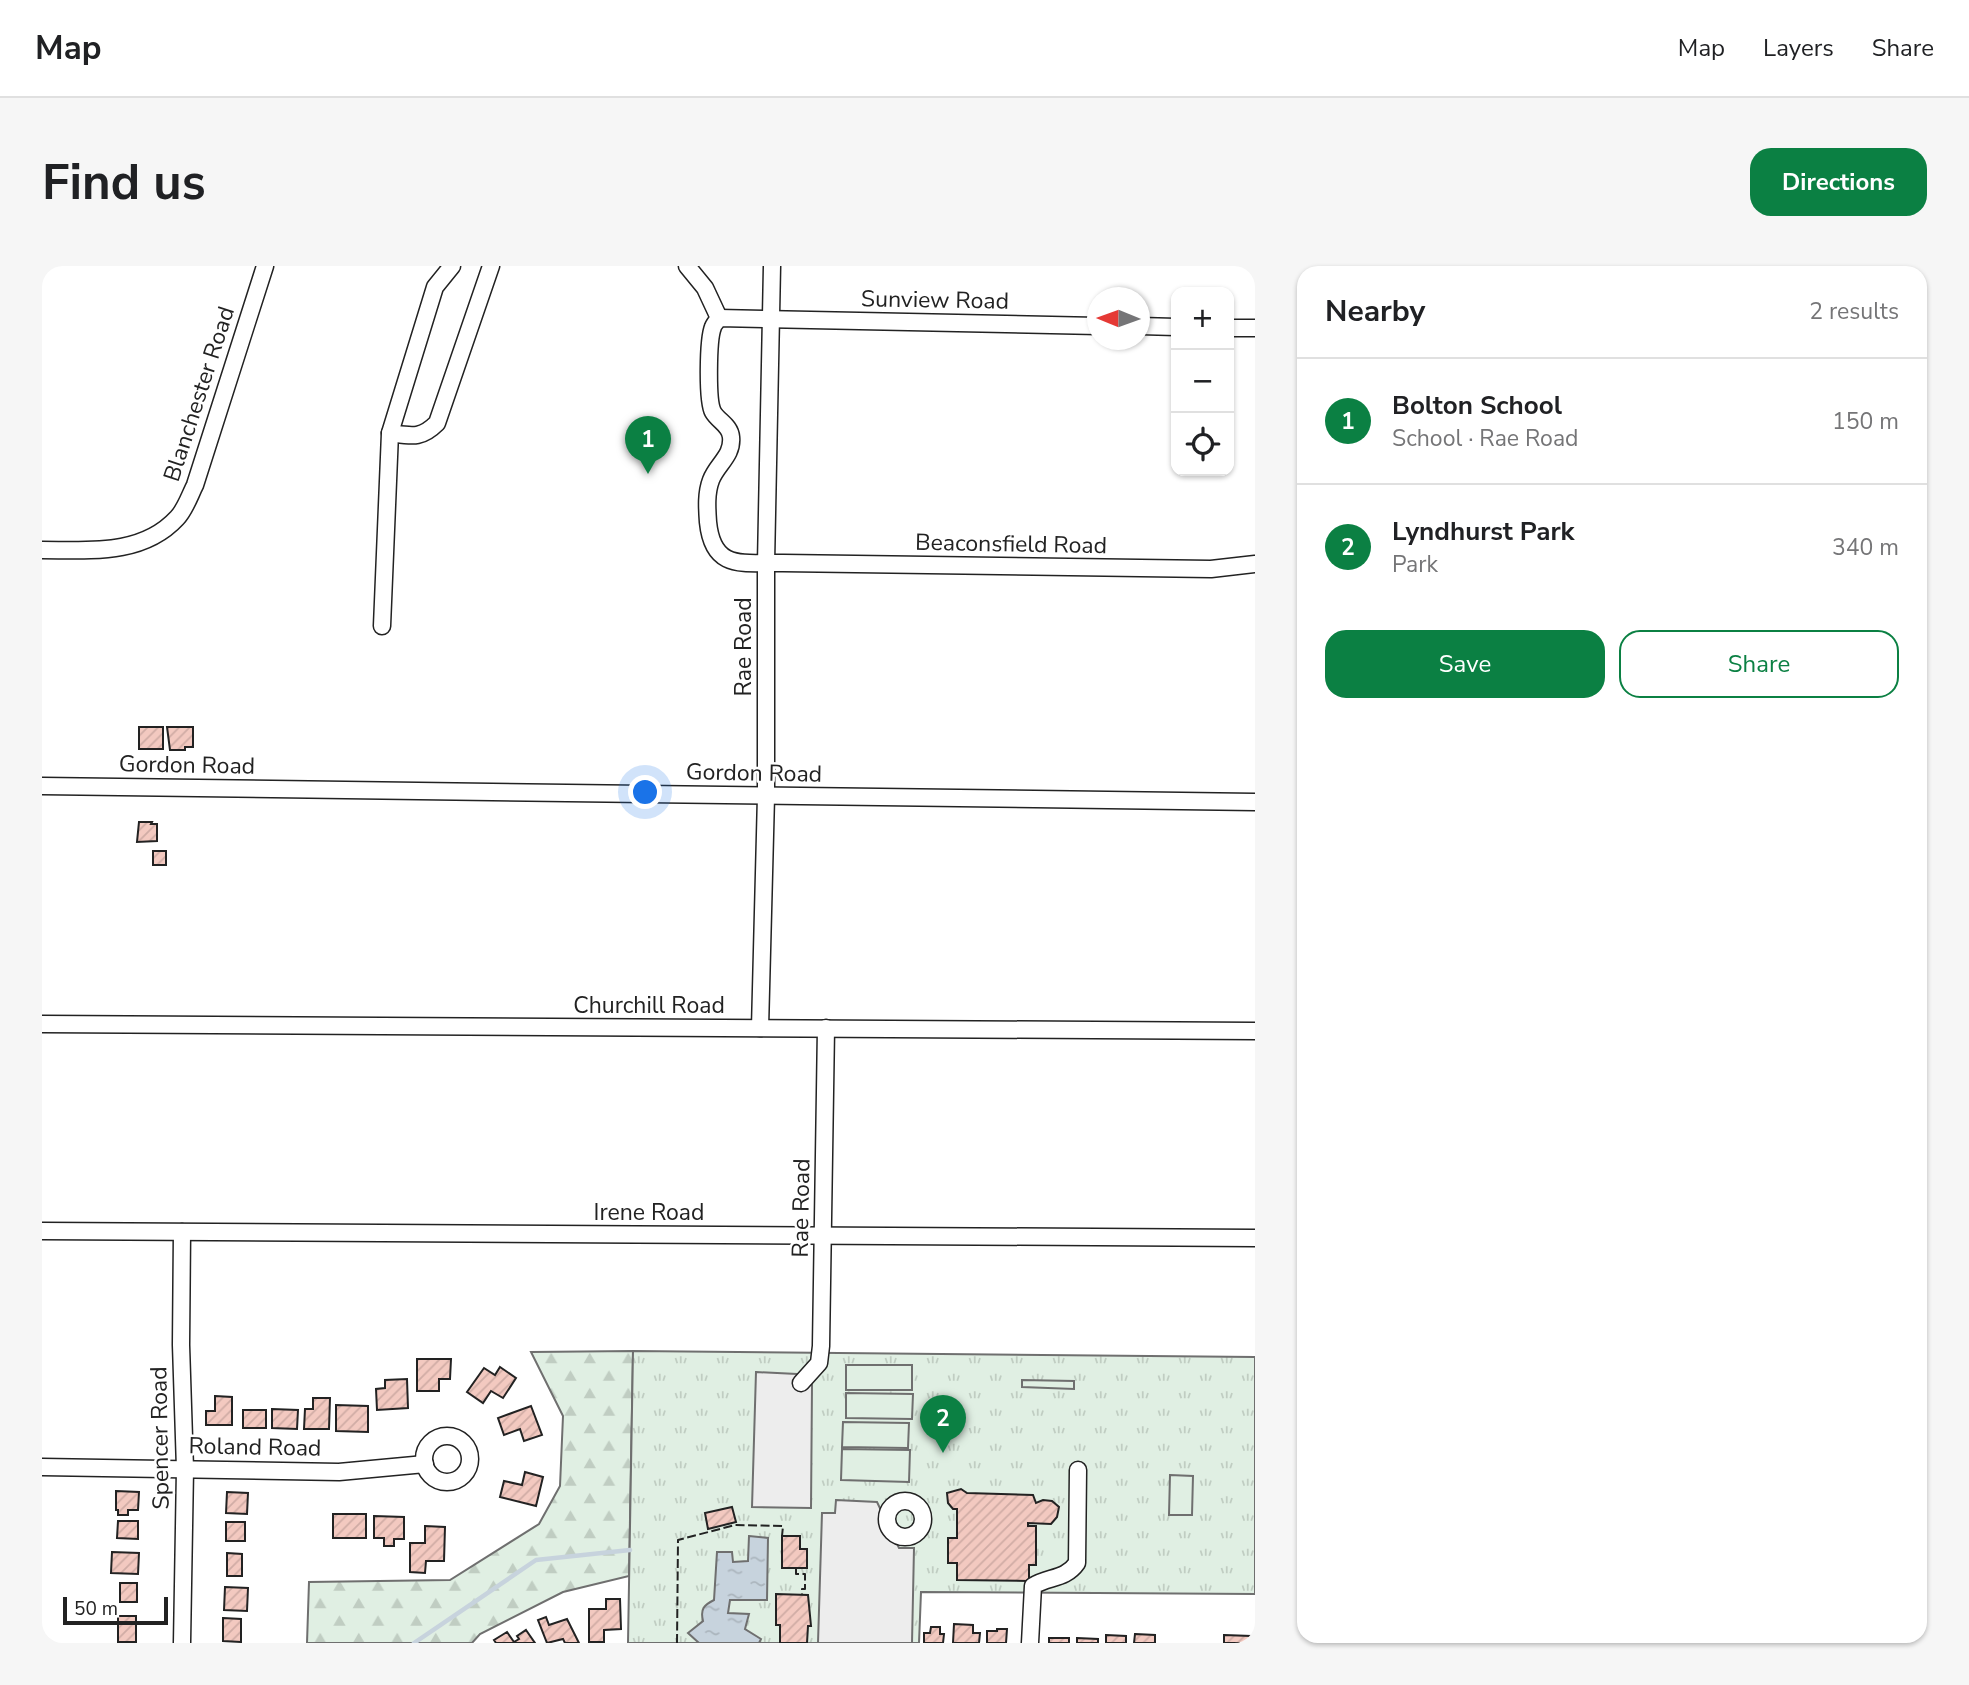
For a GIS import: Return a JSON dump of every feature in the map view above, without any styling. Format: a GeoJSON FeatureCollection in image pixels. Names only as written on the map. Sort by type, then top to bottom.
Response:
{"type":"FeatureCollection","features":[{"type":"Feature","properties":{"kind":"street","name":"Blanchester Road"},"geometry":{"type":"LineString","coordinates":[[42,550],[111,551],[151,537],[178,518],[196,482],[265,266]]}},
{"type":"Feature","properties":{"kind":"street"},"geometry":{"type":"LineString","coordinates":[[382,626],[390,433],[435,287],[452,266]]}},
{"type":"Feature","properties":{"kind":"street"},"geometry":{"type":"LineString","coordinates":[[390,433],[412,436],[426,434],[437,423],[491,266]]}},
{"type":"Feature","properties":{"kind":"street"},"geometry":{"type":"LineString","coordinates":[[687,266],[705,288],[719,318]]}},
{"type":"Feature","properties":{"kind":"street","name":"Rae Road"},"geometry":{"type":"LineString","coordinates":[[760,1028],[766,796],[766,563],[772,266]]}},
{"type":"Feature","properties":{"kind":"street","name":"Sunview Road"},"geometry":{"type":"LineString","coordinates":[[719,318],[1087,326]]}},
{"type":"Feature","properties":{"kind":"street","name":"Beaconsfield Road"},"geometry":{"type":"LineString","coordinates":[[719,318],[713,326],[711,341],[710,397],[713,412],[725,424],[731,436],[730,453],[711,480],[707,505],[710,538],[718,555],[734,562],[766,563],[1211,569],[1255,564]]}},
{"type":"Feature","properties":{"kind":"street"},"geometry":{"type":"LineString","coordinates":[[1150,327],[1171,327]]}},
{"type":"Feature","properties":{"kind":"street"},"geometry":{"type":"LineString","coordinates":[[1234,328],[1255,328]]}},
{"type":"Feature","properties":{"kind":"street","name":"Gordon Road"},"geometry":{"type":"LineString","coordinates":[[42,786],[1255,802]]}},
{"type":"Feature","properties":{"kind":"street","name":"Churchill Road"},"geometry":{"type":"LineString","coordinates":[[42,1024],[1255,1031]]}},
{"type":"Feature","properties":{"kind":"street","name":"Rae Road"},"geometry":{"type":"LineString","coordinates":[[801,1383],[818,1363],[821,1346],[826,1028]]}},
{"type":"Feature","properties":{"kind":"street","name":"Irene Road"},"geometry":{"type":"LineString","coordinates":[[42,1231],[1255,1238]]}},
{"type":"Feature","properties":{"kind":"street","name":"Spencer Road"},"geometry":{"type":"LineString","coordinates":[[182,1232],[181,1345],[186,1469],[182,1643]]}},
{"type":"Feature","properties":{"kind":"street","name":"Roland Road"},"geometry":{"type":"LineString","coordinates":[[42,1467],[339,1472],[425,1464]]}},
{"type":"Feature","properties":{"kind":"street"},"geometry":{"type":"LineString","coordinates":[[1030,1643],[1033,1586],[1042,1580],[1068,1574],[1077,1563],[1078,1470]]}},
{"type":"Feature","properties":{"kind":"green space"},"geometry":{"type":"Polygon","coordinates":[[[633,1351],[629,1576],[563,1592],[480,1634],[472,1643],[307,1643],[309,1582],[450,1580],[539,1524],[560,1486],[563,1416],[531,1352],[633,1351]]]}},
{"type":"Feature","properties":{"kind":"green space"},"geometry":{"type":"Polygon","coordinates":[[[633,1351],[1255,1357],[1255,1594],[921,1592],[919,1643],[628,1643],[633,1351]]]}},
{"type":"Feature","properties":{"kind":"green space"},"geometry":{"type":"Polygon","coordinates":[[[846,1365],[912,1365],[912,1390],[846,1390],[846,1365]]]}},
{"type":"Feature","properties":{"kind":"green space"},"geometry":{"type":"Polygon","coordinates":[[[1022,1380],[1074,1381],[1074,1389],[1022,1387],[1022,1380]]]}},
{"type":"Feature","properties":{"kind":"green space"},"geometry":{"type":"Polygon","coordinates":[[[846,1393],[913,1394],[912,1419],[846,1418],[846,1393]]]}},
{"type":"Feature","properties":{"kind":"green space"},"geometry":{"type":"Polygon","coordinates":[[[843,1422],[909,1423],[908,1448],[842,1447],[843,1422]]]}},
{"type":"Feature","properties":{"kind":"green space"},"geometry":{"type":"Polygon","coordinates":[[[842,1449],[910,1450],[909,1482],[841,1480],[842,1449]]]}},
{"type":"Feature","properties":{"kind":"green space"},"geometry":{"type":"Polygon","coordinates":[[[1170,1475],[1193,1476],[1192,1515],[1169,1515],[1170,1475]]]}},
{"type":"Feature","properties":{"kind":"shaded area"},"geometry":{"type":"Polygon","coordinates":[[[756,1372],[797,1374],[812,1385],[811,1508],[752,1507],[756,1372]]]}},
{"type":"Feature","properties":{"kind":"shaded area"},"geometry":{"type":"Polygon","coordinates":[[[836,1500],[877,1502],[899,1548],[914,1548],[912,1643],[818,1643],[822,1513],[835,1513],[836,1500]]]}},
{"type":"Feature","properties":{"kind":"water"},"geometry":{"type":"Polygon","coordinates":[[[749,1536],[768,1538],[767,1600],[730,1600],[728,1613],[749,1614],[745,1629],[761,1639],[759,1643],[699,1643],[688,1633],[703,1621],[704,1608],[714,1600],[717,1552],[732,1552],[733,1562],[748,1561],[749,1536]]]}},
{"type":"Feature","properties":{"kind":"building"},"geometry":{"type":"Polygon","coordinates":[[[139,727],[163,727],[163,749],[139,749],[139,727]]]}},
{"type":"Feature","properties":{"kind":"building"},"geometry":{"type":"Polygon","coordinates":[[[167,727],[193,727],[193,747],[170,750],[167,727]]]}},
{"type":"Feature","properties":{"kind":"building"},"geometry":{"type":"Polygon","coordinates":[[[139,822],[157,824],[157,841],[137,842],[139,822]]]}},
{"type":"Feature","properties":{"kind":"building"},"geometry":{"type":"Polygon","coordinates":[[[153,851],[166,851],[166,865],[153,865],[153,851]]]}},
{"type":"Feature","properties":{"kind":"building"},"geometry":{"type":"Polygon","coordinates":[[[417,1359],[451,1359],[450,1379],[439,1379],[439,1391],[417,1391],[417,1359]]]}},
{"type":"Feature","properties":{"kind":"building"},"geometry":{"type":"Polygon","coordinates":[[[500,1367],[516,1378],[503,1398],[491,1391],[483,1403],[467,1392],[484,1368],[495,1375],[500,1367]]]}},
{"type":"Feature","properties":{"kind":"building"},"geometry":{"type":"Polygon","coordinates":[[[407,1379],[408,1408],[377,1410],[376,1389],[385,1388],[385,1380],[407,1379]]]}},
{"type":"Feature","properties":{"kind":"building"},"geometry":{"type":"Polygon","coordinates":[[[215,1396],[232,1397],[232,1425],[206,1425],[206,1411],[215,1411],[215,1396]]]}},
{"type":"Feature","properties":{"kind":"building"},"geometry":{"type":"Polygon","coordinates":[[[313,1398],[330,1398],[329,1429],[304,1429],[305,1409],[313,1409],[313,1398]]]}},
{"type":"Feature","properties":{"kind":"building"},"geometry":{"type":"Polygon","coordinates":[[[336,1405],[368,1406],[368,1432],[336,1431],[336,1405]]]}},
{"type":"Feature","properties":{"kind":"building"},"geometry":{"type":"Polygon","coordinates":[[[531,1406],[542,1435],[524,1441],[520,1429],[504,1435],[498,1418],[531,1406]]]}},
{"type":"Feature","properties":{"kind":"building"},"geometry":{"type":"Polygon","coordinates":[[[272,1409],[298,1410],[297,1429],[272,1428],[272,1409]]]}},
{"type":"Feature","properties":{"kind":"building"},"geometry":{"type":"Polygon","coordinates":[[[243,1410],[266,1410],[266,1428],[243,1428],[243,1410]]]}},
{"type":"Feature","properties":{"kind":"building"},"geometry":{"type":"Polygon","coordinates":[[[525,1472],[543,1477],[536,1506],[500,1497],[504,1481],[522,1485],[525,1472]]]}},
{"type":"Feature","properties":{"kind":"building"},"geometry":{"type":"Polygon","coordinates":[[[961,1489],[967,1493],[1033,1495],[1036,1503],[1043,1500],[1052,1501],[1059,1507],[1057,1517],[1051,1524],[1028,1523],[1028,1526],[1036,1526],[1036,1565],[1029,1565],[1029,1581],[957,1580],[957,1563],[948,1563],[948,1538],[957,1538],[957,1509],[953,1509],[948,1503],[947,1493],[961,1489]]]}},
{"type":"Feature","properties":{"kind":"building"},"geometry":{"type":"Polygon","coordinates":[[[116,1491],[139,1492],[138,1510],[128,1510],[128,1515],[118,1515],[116,1491]]]}},
{"type":"Feature","properties":{"kind":"building"},"geometry":{"type":"Polygon","coordinates":[[[227,1492],[248,1493],[247,1514],[226,1513],[227,1492]]]}},
{"type":"Feature","properties":{"kind":"building"},"geometry":{"type":"Polygon","coordinates":[[[732,1507],[736,1522],[708,1529],[705,1513],[732,1507]]]}},
{"type":"Feature","properties":{"kind":"building"},"geometry":{"type":"Polygon","coordinates":[[[333,1514],[366,1514],[366,1538],[333,1538],[333,1514]]]}},
{"type":"Feature","properties":{"kind":"building"},"geometry":{"type":"Polygon","coordinates":[[[374,1516],[404,1517],[404,1539],[394,1539],[394,1546],[384,1546],[384,1538],[374,1538],[374,1516]]]}},
{"type":"Feature","properties":{"kind":"building"},"geometry":{"type":"Polygon","coordinates":[[[118,1521],[138,1521],[138,1539],[117,1538],[118,1521]]]}},
{"type":"Feature","properties":{"kind":"building"},"geometry":{"type":"Polygon","coordinates":[[[226,1522],[245,1522],[245,1541],[226,1541],[226,1522]]]}},
{"type":"Feature","properties":{"kind":"building"},"geometry":{"type":"Polygon","coordinates":[[[425,1526],[445,1527],[444,1561],[426,1561],[425,1573],[410,1572],[410,1543],[425,1543],[425,1526]]]}},
{"type":"Feature","properties":{"kind":"building"},"geometry":{"type":"Polygon","coordinates":[[[782,1536],[800,1536],[800,1549],[807,1549],[807,1568],[782,1568],[782,1536]]]}},
{"type":"Feature","properties":{"kind":"building"},"geometry":{"type":"Polygon","coordinates":[[[112,1552],[139,1553],[138,1574],[111,1573],[112,1552]]]}},
{"type":"Feature","properties":{"kind":"building"},"geometry":{"type":"Polygon","coordinates":[[[227,1553],[242,1554],[242,1576],[227,1576],[227,1553]]]}},
{"type":"Feature","properties":{"kind":"building"},"geometry":{"type":"Polygon","coordinates":[[[120,1583],[137,1583],[137,1602],[120,1602],[120,1583]]]}},
{"type":"Feature","properties":{"kind":"building"},"geometry":{"type":"Polygon","coordinates":[[[225,1587],[248,1588],[247,1611],[224,1610],[225,1587]]]}},
{"type":"Feature","properties":{"kind":"building"},"geometry":{"type":"Polygon","coordinates":[[[776,1594],[808,1595],[811,1626],[808,1626],[807,1643],[780,1643],[780,1625],[776,1625],[776,1594]]]}},
{"type":"Feature","properties":{"kind":"building"},"geometry":{"type":"Polygon","coordinates":[[[606,1599],[620,1599],[621,1629],[604,1630],[604,1642],[589,1642],[589,1609],[606,1609],[606,1599]]]}},
{"type":"Feature","properties":{"kind":"building"},"geometry":{"type":"Polygon","coordinates":[[[118,1616],[136,1616],[136,1642],[118,1642],[118,1616]]]}},
{"type":"Feature","properties":{"kind":"building"},"geometry":{"type":"Polygon","coordinates":[[[546,1617],[549,1625],[567,1619],[579,1643],[565,1643],[563,1639],[547,1643],[538,1620],[546,1617]]]}},
{"type":"Feature","properties":{"kind":"building"},"geometry":{"type":"Polygon","coordinates":[[[223,1618],[241,1619],[241,1642],[223,1641],[223,1618]]]}},
{"type":"Feature","properties":{"kind":"building"},"geometry":{"type":"Polygon","coordinates":[[[954,1624],[973,1625],[973,1633],[980,1633],[979,1643],[953,1643],[954,1624]]]}},
{"type":"Feature","properties":{"kind":"building"},"geometry":{"type":"Polygon","coordinates":[[[931,1627],[940,1627],[940,1634],[944,1634],[943,1643],[924,1643],[924,1633],[930,1633],[931,1627]]]}},
{"type":"Feature","properties":{"kind":"building"},"geometry":{"type":"Polygon","coordinates":[[[1007,1629],[1006,1643],[987,1643],[987,1631],[1007,1629]]]}},
{"type":"Feature","properties":{"kind":"building"},"geometry":{"type":"Polygon","coordinates":[[[526,1630],[535,1643],[496,1643],[494,1640],[507,1632],[514,1642],[519,1639],[517,1636],[526,1630]]]}},
{"type":"Feature","properties":{"kind":"building"},"geometry":{"type":"Polygon","coordinates":[[[1135,1634],[1155,1635],[1155,1643],[1134,1643],[1135,1634]]]}},
{"type":"Feature","properties":{"kind":"building"},"geometry":{"type":"Polygon","coordinates":[[[1106,1635],[1126,1636],[1126,1643],[1106,1643],[1106,1635]]]}},
{"type":"Feature","properties":{"kind":"building"},"geometry":{"type":"Polygon","coordinates":[[[1224,1635],[1251,1636],[1251,1643],[1224,1643],[1224,1635]]]}},
{"type":"Feature","properties":{"kind":"building"},"geometry":{"type":"Polygon","coordinates":[[[1049,1638],[1069,1638],[1069,1643],[1049,1643],[1049,1638]]]}},
{"type":"Feature","properties":{"kind":"building"},"geometry":{"type":"Polygon","coordinates":[[[1077,1638],[1098,1639],[1098,1643],[1077,1643],[1077,1638]]]}},
{"type":"Feature","properties":{"kind":"waterway"},"geometry":{"type":"LineString","coordinates":[[414,1643],[536,1560],[630,1550]]}},
{"type":"Feature","properties":{"kind":"fence"},"geometry":{"type":"LineString","coordinates":[[677,1643],[678,1540],[735,1525],[783,1526],[782,1536]]}},
{"type":"Feature","properties":{"kind":"fence"},"geometry":{"type":"LineString","coordinates":[[796,1568],[796,1574],[805,1574],[805,1589],[802,1589],[802,1594]]}},
{"type":"Feature","properties":{"kind":"place","name":"Bolton School"},"geometry":{"type":"Point","coordinates":[648,474]}},
{"type":"Feature","properties":{"kind":"place","name":"Lyndhurst Park"},"geometry":{"type":"Point","coordinates":[943,1453]}}]}
